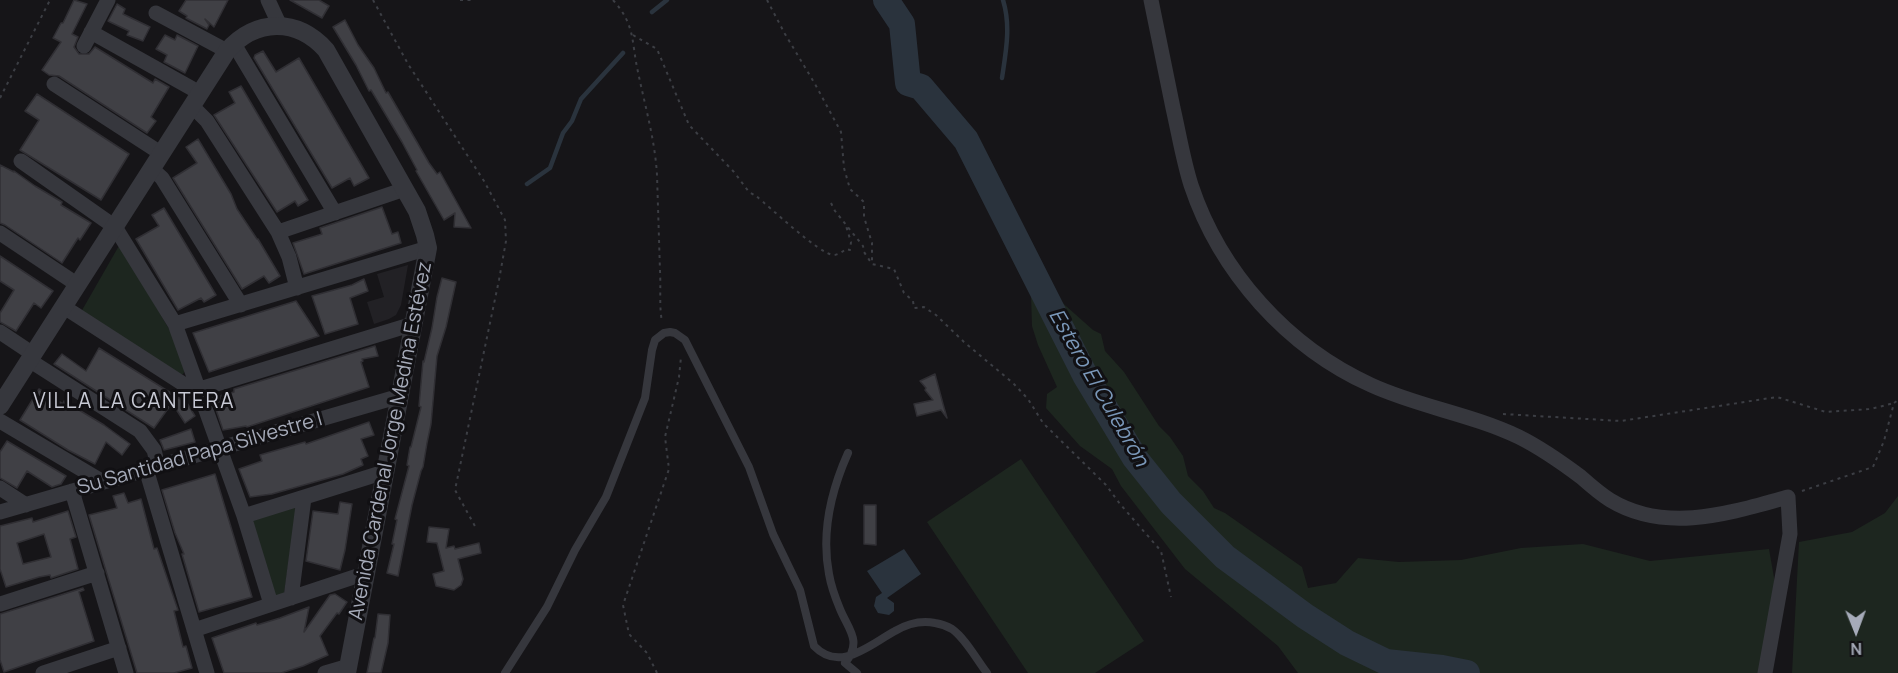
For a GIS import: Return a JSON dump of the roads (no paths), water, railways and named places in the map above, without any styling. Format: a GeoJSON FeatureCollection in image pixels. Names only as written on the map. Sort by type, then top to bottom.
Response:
{"type":"FeatureCollection","features":[{"type":"Feature","properties":{"kind":"street"},"geometry":{"type":"LineString","coordinates":[[84,46],[108,0]]}},
{"type":"Feature","properties":{"kind":"street"},"geometry":{"type":"LineString","coordinates":[[268,0],[280,26]]}},
{"type":"Feature","properties":{"kind":"street"},"geometry":{"type":"LineString","coordinates":[[1151,0],[1184,159],[1201,211],[1213,236],[1243,282],[1260,303],[1300,341],[1322,357],[1369,384],[1420,404],[1472,418],[1519,437],[1562,463],[1610,500],[1636,512],[1665,519],[1691,519],[1732,512],[1788,497],[1790,534],[1765,673]]}},
{"type":"Feature","properties":{"kind":"street"},"geometry":{"type":"LineString","coordinates":[[156,13],[231,48],[335,213]]}},
{"type":"Feature","properties":{"kind":"street","name":"Avenida Cardenal Jorge Medina Estévez"},"geometry":{"type":"LineString","coordinates":[[0,406],[231,48],[242,37],[260,29],[291,27],[310,35],[326,50],[405,189],[421,222],[428,249],[348,669]]}},
{"type":"Feature","properties":{"kind":"street"},"geometry":{"type":"LineString","coordinates":[[91,32],[196,100],[278,232],[289,257],[297,288]]}},
{"type":"Feature","properties":{"kind":"street"},"geometry":{"type":"LineString","coordinates":[[54,84],[157,162],[162,178],[241,305]]}},
{"type":"Feature","properties":{"kind":"street"},"geometry":{"type":"LineString","coordinates":[[21,161],[115,227],[175,324],[244,516],[271,604]]}},
{"type":"Feature","properties":{"kind":"street"},"geometry":{"type":"LineString","coordinates":[[278,232],[405,189]]}},
{"type":"Feature","properties":{"kind":"street"},"geometry":{"type":"LineString","coordinates":[[0,233],[78,285]]}},
{"type":"Feature","properties":{"kind":"street"},"geometry":{"type":"LineString","coordinates":[[175,324],[428,249]]}},
{"type":"Feature","properties":{"kind":"street"},"geometry":{"type":"LineString","coordinates":[[64,306],[191,389],[200,389],[413,324]]}},
{"type":"Feature","properties":{"kind":"street"},"geometry":{"type":"LineString","coordinates":[[0,332],[31,357],[140,431],[154,450],[152,468],[207,673]]}},
{"type":"Feature","properties":{"kind":"street","name":"Su Santidad Papa Silvestre I"},"geometry":{"type":"LineString","coordinates":[[0,512],[400,396]]}},
{"type":"Feature","properties":{"kind":"street"},"geometry":{"type":"LineString","coordinates":[[0,421],[103,482]]}},
{"type":"Feature","properties":{"kind":"street"},"geometry":{"type":"LineString","coordinates":[[244,516],[386,470]]}},
{"type":"Feature","properties":{"kind":"street"},"geometry":{"type":"LineString","coordinates":[[0,488],[26,505]]}},
{"type":"Feature","properties":{"kind":"street"},"geometry":{"type":"LineString","coordinates":[[72,491],[126,673]]}},
{"type":"Feature","properties":{"kind":"street"},"geometry":{"type":"LineString","coordinates":[[291,598],[304,498]]}},
{"type":"Feature","properties":{"kind":"street"},"geometry":{"type":"LineString","coordinates":[[0,604],[98,573]]}},
{"type":"Feature","properties":{"kind":"street"},"geometry":{"type":"LineString","coordinates":[[194,630],[366,573]]}},
{"type":"Feature","properties":{"kind":"street"},"geometry":{"type":"LineString","coordinates":[[43,673],[119,648]]}},
{"type":"Feature","properties":{"kind":"street"},"geometry":{"type":"LineString","coordinates":[[325,673],[348,669]]}},
{"type":"Feature","properties":{"kind":"lane"},"geometry":{"type":"LineString","coordinates":[[505,673],[547,607],[575,550],[606,497],[645,398],[653,345],[655,340],[664,333],[675,333],[685,340],[749,467],[773,534],[800,590],[813,646],[823,657],[830,661],[845,663],[861,656],[894,631],[917,622],[930,622],[953,630],[987,673]]}},
{"type":"Feature","properties":{"kind":"lane"},"geometry":{"type":"LineString","coordinates":[[845,663],[853,651],[854,638],[832,590],[827,562],[826,532],[833,491],[848,453]]}},
{"type":"Feature","properties":{"kind":"lane"},"geometry":{"type":"LineString","coordinates":[[845,663],[857,673]]}},
{"type":"Feature","properties":{"kind":"waterway"},"geometry":{"type":"LineString","coordinates":[[652,12],[667,0]]}},
{"type":"Feature","properties":{"kind":"waterway","name":"Estero El Culebrón"},"geometry":{"type":"LineString","coordinates":[[886,0],[902,24],[908,83],[921,87],[966,140],[1085,375],[1135,458],[1171,503],[1225,557],[1305,616],[1347,643],[1386,662],[1467,673]]}},
{"type":"Feature","properties":{"kind":"waterway"},"geometry":{"type":"LineString","coordinates":[[1002,78],[1007,29],[1003,0]]}},
{"type":"Feature","properties":{"kind":"waterway"},"geometry":{"type":"LineString","coordinates":[[527,184],[550,168],[563,133],[572,121],[581,99],[623,53]]}},
{"type":"Feature","properties":{"kind":"district","name":"VILLA LA CANTERA"},"geometry":{"type":"Point","coordinates":[134,402]}}]}
